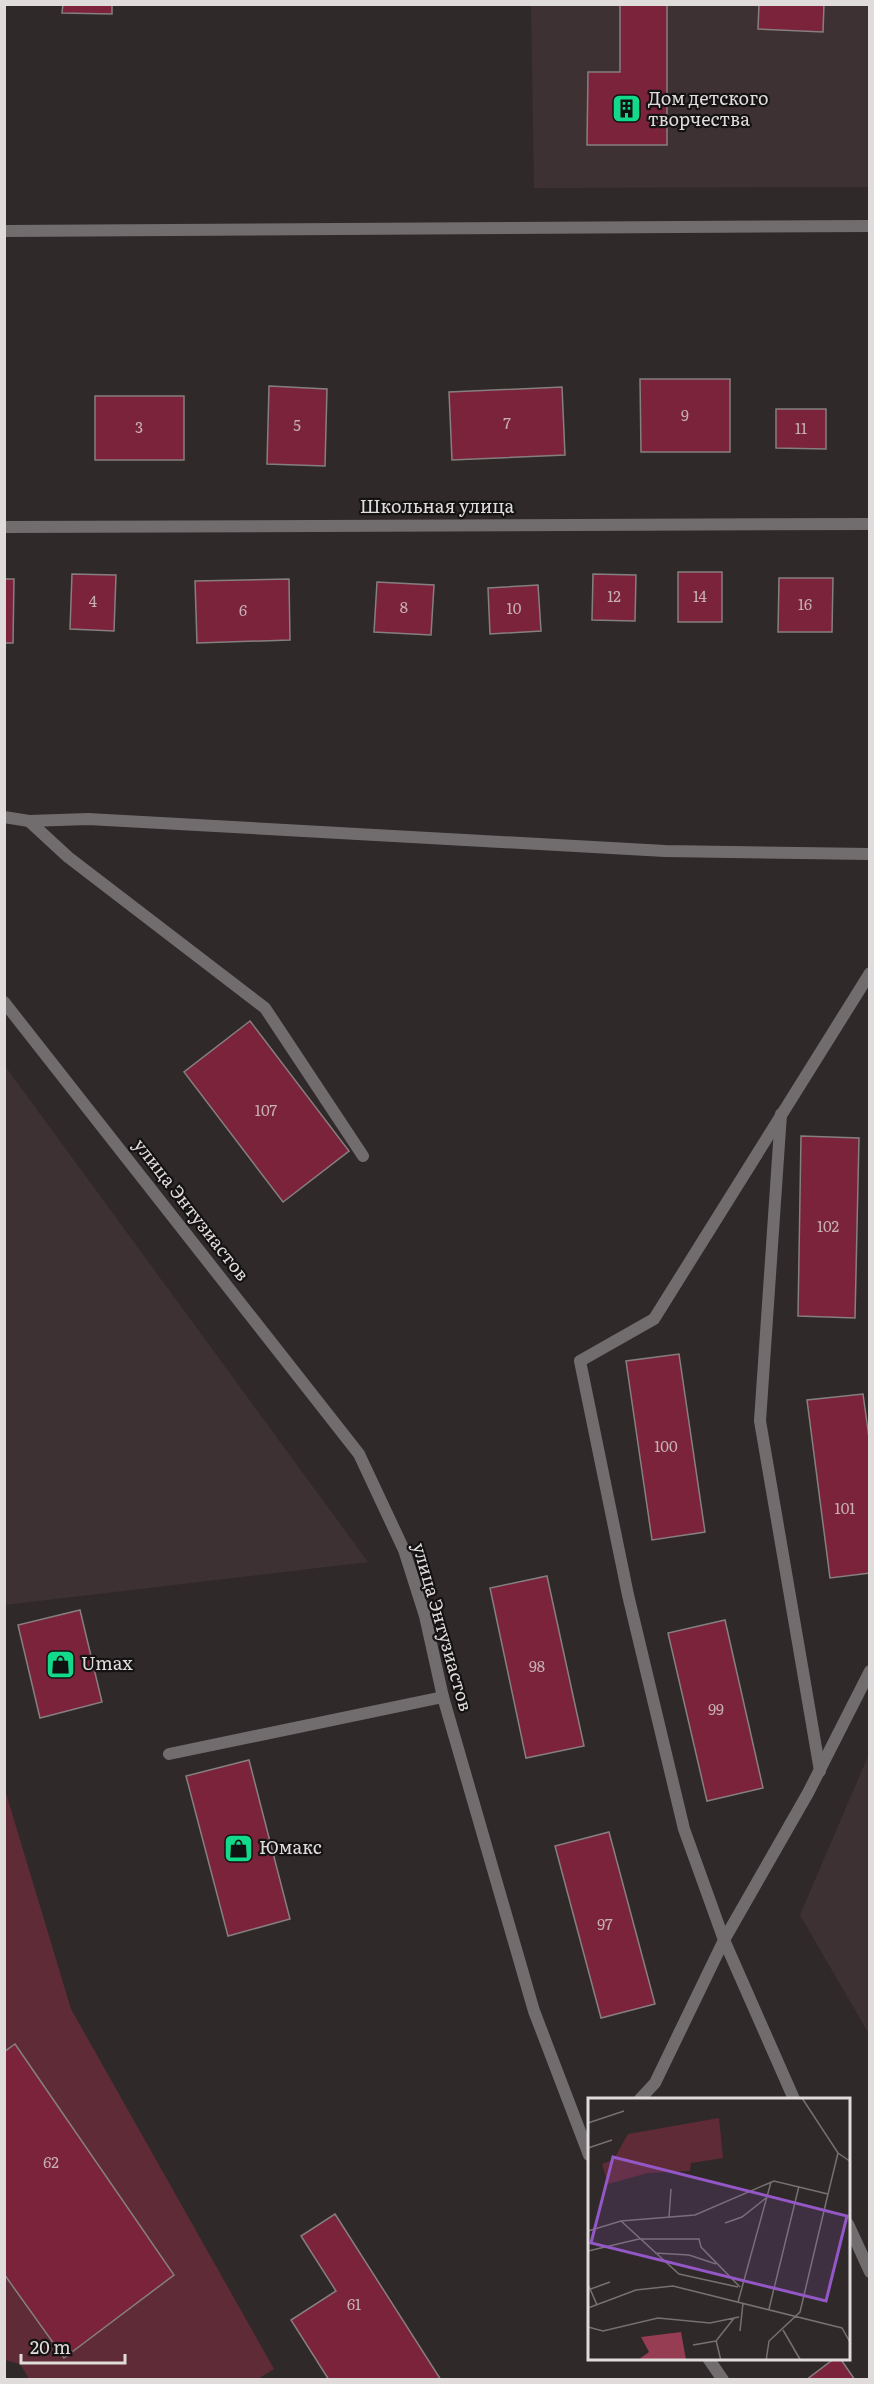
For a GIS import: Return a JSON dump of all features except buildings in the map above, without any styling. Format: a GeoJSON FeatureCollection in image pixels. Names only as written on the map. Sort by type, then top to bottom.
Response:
{"type":"FeatureCollection","features":[{"type":"Feature","properties":{"kind":"street"},"geometry":{"type":"LineString","coordinates":[[4,231],[870,226]]}},
{"type":"Feature","properties":{"kind":"street","name":"Школьная улица"},"geometry":{"type":"LineString","coordinates":[[4,527],[870,524]]}},
{"type":"Feature","properties":{"kind":"street"},"geometry":{"type":"LineString","coordinates":[[4,817],[29,821],[88,819],[665,851],[870,854]]}},
{"type":"Feature","properties":{"kind":"street"},"geometry":{"type":"LineString","coordinates":[[29,821],[68,857],[265,1008],[363,1156]]}},
{"type":"Feature","properties":{"kind":"street"},"geometry":{"type":"LineString","coordinates":[[794,2098],[724,1940],[684,1829],[628,1595],[580,1361],[654,1319],[870,973]]}},
{"type":"Feature","properties":{"kind":"street","name":"улица Энтузиастов"},"geometry":{"type":"LineString","coordinates":[[4,1002],[359,1454],[404,1550],[424,1616],[443,1697],[534,2011],[588,2151]]}},
{"type":"Feature","properties":{"kind":"street"},"geometry":{"type":"LineString","coordinates":[[781,1113],[760,1421],[819,1771]]}},
{"type":"Feature","properties":{"kind":"street"},"geometry":{"type":"LineString","coordinates":[[641,2098],[655,2083],[724,1940],[819,1771],[870,1671]]}},
{"type":"Feature","properties":{"kind":"street"},"geometry":{"type":"LineString","coordinates":[[169,1754],[443,1697]]}},
{"type":"Feature","properties":{"kind":"street"},"geometry":{"type":"LineString","coordinates":[[850,2226],[870,2272]]}},
{"type":"Feature","properties":{"kind":"street"},"geometry":{"type":"LineString","coordinates":[[709,2360],[723,2379]]}},
{"type":"Feature","properties":{"kind":"shaded area"},"geometry":{"type":"Polygon","coordinates":[[[531,5],[869,5],[869,187],[534,188],[531,5]]]}},
{"type":"Feature","properties":{"kind":"shaded area"},"geometry":{"type":"Polygon","coordinates":[[[5,1066],[368,1562],[5,1605],[5,1066]]]}},
{"type":"Feature","properties":{"kind":"shaded area"},"geometry":{"type":"Polygon","coordinates":[[[869,1754],[869,2034],[800,1915],[869,1754]]]}},
{"type":"Feature","properties":{"kind":"shaded area"},"geometry":{"type":"Polygon","coordinates":[[[5,1790],[71,2009],[274,2369],[256,2380],[30,2380],[20,2364],[5,2360],[5,1790]]]}},
{"type":"Feature","properties":{"kind":"place","name":"Дом детского творчества"},"geometry":{"type":"Point","coordinates":[627,109]}},
{"type":"Feature","properties":{"kind":"place","name":"Umax"},"geometry":{"type":"Point","coordinates":[60,1664]}},
{"type":"Feature","properties":{"kind":"place","name":"Юмакс"},"geometry":{"type":"Point","coordinates":[238,1848]}}]}
